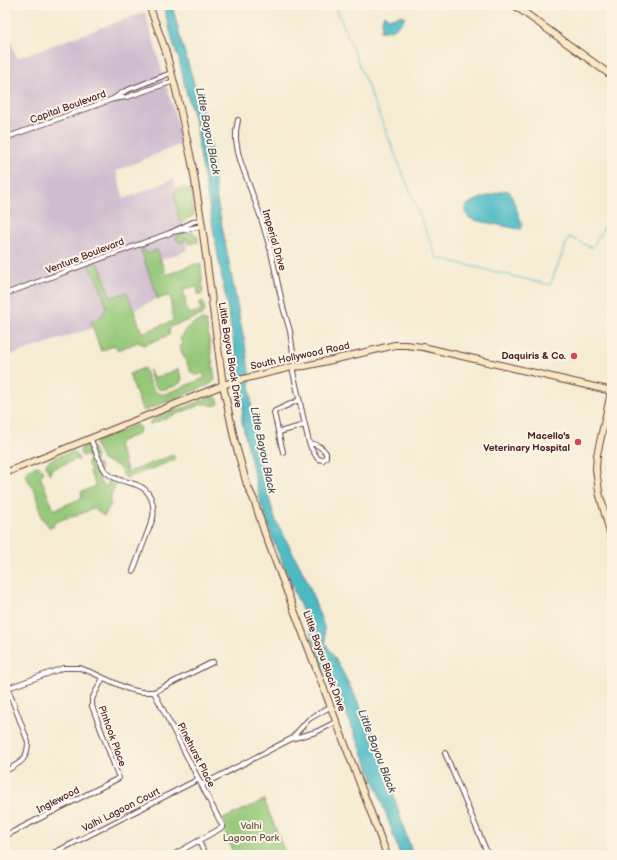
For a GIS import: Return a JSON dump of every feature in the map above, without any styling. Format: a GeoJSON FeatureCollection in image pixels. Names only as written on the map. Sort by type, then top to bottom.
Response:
{"type":"FeatureCollection","features":[{"type":"Feature","properties":{"kind":"main road","name":"Little Bayou Black Drive"},"geometry":{"type":"LineString","coordinates":[[148,5],[164,49],[182,112],[202,223],[223,385],[247,485],[254,500],[264,531],[387,855]]}},
{"type":"Feature","properties":{"kind":"main road"},"geometry":{"type":"LineString","coordinates":[[514,5],[612,76]]}},
{"type":"Feature","properties":{"kind":"main road","name":"South Hollywood Road"},"geometry":{"type":"LineString","coordinates":[[5,473],[223,385],[263,374],[395,345],[423,347],[612,390]]}},
{"type":"Feature","properties":{"kind":"main road"},"geometry":{"type":"LineString","coordinates":[[612,390],[597,455],[596,469],[599,492],[612,540]]}},
{"type":"Feature","properties":{"kind":"street","name":"Capital Boulevard"},"geometry":{"type":"LineString","coordinates":[[113,100],[125,91],[171,73]]}},
{"type":"Feature","properties":{"kind":"street","name":"Capital Boulevard"},"geometry":{"type":"LineString","coordinates":[[5,138],[113,100],[127,97],[174,81]]}},
{"type":"Feature","properties":{"kind":"street","name":"Imperial Drive"},"geometry":{"type":"LineString","coordinates":[[238,120],[236,131],[238,152],[260,214],[271,252],[290,331],[299,400],[309,443]]}},
{"type":"Feature","properties":{"kind":"street","name":"Venture Boulevard"},"geometry":{"type":"LineString","coordinates":[[5,294],[170,233],[202,223]]}},
{"type":"Feature","properties":{"kind":"street"},"geometry":{"type":"LineString","coordinates":[[283,452],[274,413],[275,411],[299,400]]}},
{"type":"Feature","properties":{"kind":"street"},"geometry":{"type":"LineString","coordinates":[[279,432],[305,425]]}},
{"type":"Feature","properties":{"kind":"street"},"geometry":{"type":"LineString","coordinates":[[90,438],[105,471],[119,480],[124,481],[140,490],[152,501],[154,513],[153,518],[133,571]]}},
{"type":"Feature","properties":{"kind":"street"},"geometry":{"type":"LineString","coordinates":[[309,443],[323,449],[326,453],[326,458],[323,460],[318,459],[309,443]]}},
{"type":"Feature","properties":{"kind":"street"},"geometry":{"type":"LineString","coordinates":[[8,688],[63,668],[80,668],[128,689],[141,692],[154,692],[213,662]]}},
{"type":"Feature","properties":{"kind":"street","name":"Pinhook Place"},"geometry":{"type":"LineString","coordinates":[[103,678],[92,699],[92,706],[119,778]]}},
{"type":"Feature","properties":{"kind":"street"},"geometry":{"type":"LineString","coordinates":[[5,681],[28,742],[28,750],[25,758],[17,765],[5,771]]}},
{"type":"Feature","properties":{"kind":"street","name":"Pinehurst Place"},"geometry":{"type":"LineString","coordinates":[[154,692],[223,827],[199,841]]}},
{"type":"Feature","properties":{"kind":"street"},"geometry":{"type":"LineString","coordinates":[[291,739],[309,719],[330,707]]}},
{"type":"Feature","properties":{"kind":"street"},"geometry":{"type":"LineString","coordinates":[[202,785],[291,739],[316,732],[336,722]]}},
{"type":"Feature","properties":{"kind":"street"},"geometry":{"type":"LineString","coordinates":[[446,753],[488,855]]}},
{"type":"Feature","properties":{"kind":"street","name":"Inglewood"},"geometry":{"type":"LineString","coordinates":[[6,836],[119,778]]}},
{"type":"Feature","properties":{"kind":"street","name":"Valhi Lagoon Court"},"geometry":{"type":"LineString","coordinates":[[50,855],[199,779]]}},
{"type":"Feature","properties":{"kind":"street"},"geometry":{"type":"LineString","coordinates":[[5,830],[6,836]]}},
{"type":"Feature","properties":{"kind":"street"},"geometry":{"type":"LineString","coordinates":[[173,855],[199,841],[205,855]]}},
{"type":"Feature","properties":{"kind":"shaded area"},"geometry":{"type":"Polygon","coordinates":[[[145,12],[183,143],[116,171],[124,199],[174,179],[188,250],[150,264],[161,297],[102,325],[5,357],[5,26],[17,58],[145,12]]]}},
{"type":"Feature","properties":{"kind":"green space"},"geometry":{"type":"Polygon","coordinates":[[[177,189],[191,189],[194,213],[193,216],[182,223],[179,221],[174,192],[177,189]]]}},
{"type":"Feature","properties":{"kind":"green space"},"geometry":{"type":"Polygon","coordinates":[[[187,232],[192,232],[195,234],[198,242],[190,244],[188,243],[187,238],[184,239],[184,242],[180,242],[176,239],[177,236],[187,232]]]}},
{"type":"Feature","properties":{"kind":"green space"},"geometry":{"type":"Polygon","coordinates":[[[143,247],[145,252],[148,254],[157,250],[166,275],[192,265],[201,265],[203,292],[200,296],[198,295],[197,286],[183,289],[188,314],[201,311],[200,302],[203,301],[205,312],[202,315],[170,327],[169,335],[144,345],[138,342],[118,350],[115,345],[101,351],[91,322],[102,314],[106,305],[94,274],[89,268],[91,264],[99,264],[111,298],[127,292],[142,333],[173,321],[170,295],[158,299],[140,248],[143,247]]]}},
{"type":"Feature","properties":{"kind":"green space"},"geometry":{"type":"Polygon","coordinates":[[[202,320],[206,321],[215,380],[209,385],[144,411],[129,374],[144,368],[151,386],[160,394],[165,394],[205,378],[203,373],[198,375],[192,374],[179,346],[183,345],[180,339],[181,336],[190,325],[202,320]]]}},
{"type":"Feature","properties":{"kind":"green space"},"geometry":{"type":"Polygon","coordinates":[[[178,369],[182,379],[180,383],[173,387],[164,389],[157,388],[155,386],[149,371],[150,370],[153,379],[178,369]]]}},
{"type":"Feature","properties":{"kind":"green space"},"geometry":{"type":"Polygon","coordinates":[[[210,397],[217,398],[219,404],[212,406],[209,404],[203,404],[149,424],[153,418],[210,397]]]}},
{"type":"Feature","properties":{"kind":"green space"},"geometry":{"type":"Polygon","coordinates":[[[136,425],[140,428],[137,435],[129,437],[118,445],[128,472],[173,455],[175,460],[127,478],[124,477],[118,467],[102,460],[95,444],[98,440],[136,425]]]}},
{"type":"Feature","properties":{"kind":"green space"},"geometry":{"type":"Polygon","coordinates":[[[87,445],[91,446],[93,449],[96,457],[94,462],[100,467],[101,478],[99,482],[107,487],[108,481],[113,480],[117,482],[111,495],[110,507],[104,516],[95,508],[63,519],[53,524],[54,526],[50,528],[40,513],[39,501],[27,477],[27,470],[37,466],[42,468],[44,473],[40,476],[54,510],[82,498],[81,492],[96,486],[89,471],[91,470],[87,463],[89,461],[87,455],[82,456],[80,452],[82,447],[87,445]]]}},
{"type":"Feature","properties":{"kind":"green space"},"geometry":{"type":"Polygon","coordinates":[[[70,452],[75,453],[79,461],[77,459],[50,470],[51,473],[49,474],[46,465],[47,462],[70,452]]]}},
{"type":"Feature","properties":{"kind":"green space","name":"Valhi Lagoon Park"},"geometry":{"type":"Polygon","coordinates":[[[264,800],[286,855],[234,855],[224,830],[225,827],[223,819],[264,800]]]}},
{"type":"Feature","properties":{"kind":"water","name":"Little Bayou Black"},"geometry":{"type":"Polygon","coordinates":[[[163,5],[172,5],[182,44],[202,109],[211,147],[216,195],[250,377],[252,422],[275,519],[307,580],[324,627],[326,644],[339,665],[375,735],[413,855],[400,855],[378,791],[345,710],[318,659],[310,629],[274,543],[261,504],[242,422],[243,407],[239,373],[199,149],[197,128],[163,5]]]}},
{"type":"Feature","properties":{"kind":"water"},"geometry":{"type":"Polygon","coordinates":[[[384,15],[391,18],[403,15],[405,17],[401,24],[395,28],[388,31],[380,31],[384,15]]]}},
{"type":"Feature","properties":{"kind":"water"},"geometry":{"type":"Polygon","coordinates":[[[507,190],[510,192],[521,221],[521,229],[474,220],[466,214],[464,210],[468,204],[507,190]]]}},
{"type":"Feature","properties":{"kind":"waterway"},"geometry":{"type":"LineString","coordinates":[[335,5],[437,258],[550,285],[569,237],[592,248],[612,213]]}},
{"type":"Feature","properties":{"kind":"place","name":"Daquiris & Co."},"geometry":{"type":"Point","coordinates":[574,356]}},
{"type":"Feature","properties":{"kind":"place","name":"Macello's Veterinary Hospital"},"geometry":{"type":"Point","coordinates":[578,442]}}]}
